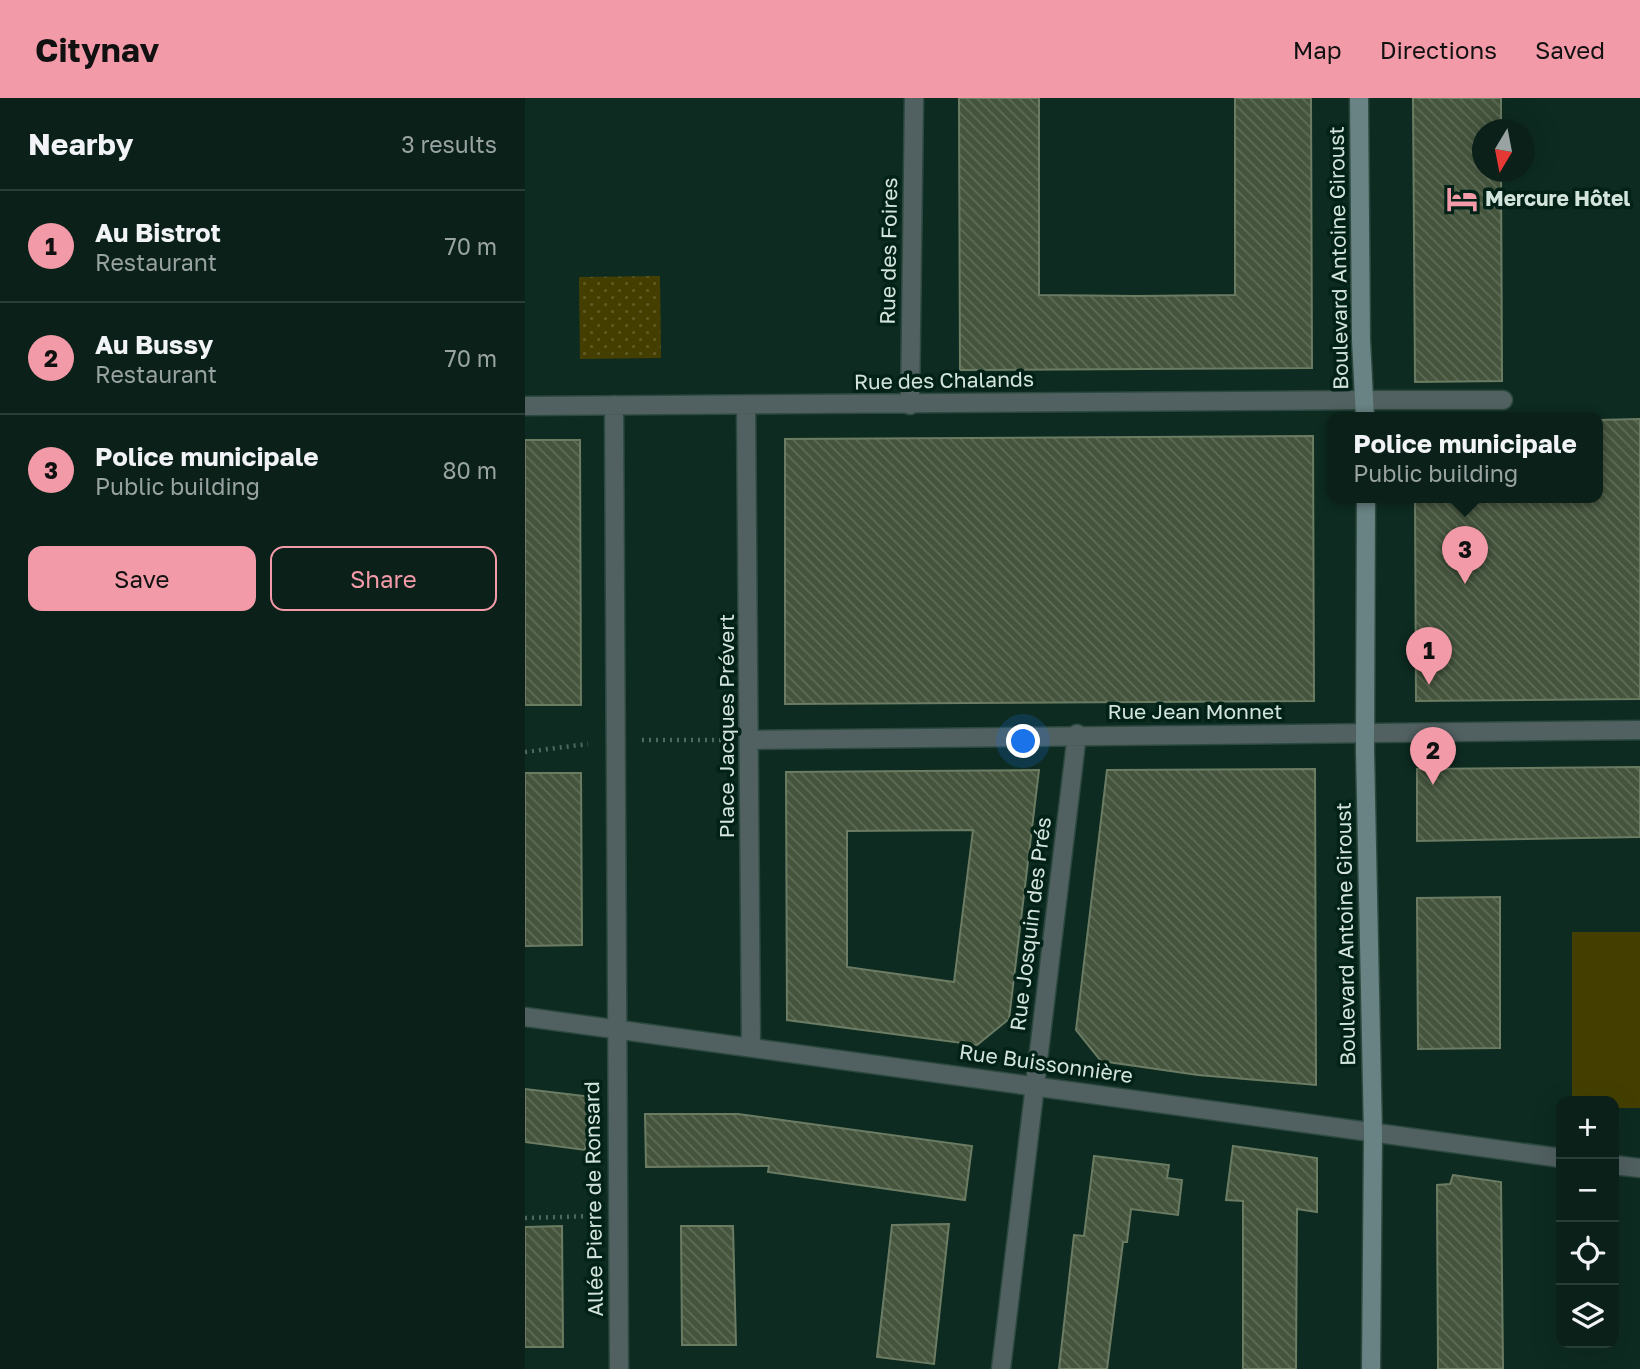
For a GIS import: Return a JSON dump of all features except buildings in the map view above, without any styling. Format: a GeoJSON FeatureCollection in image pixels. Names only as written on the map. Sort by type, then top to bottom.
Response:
{"type":"FeatureCollection","features":[{"type":"Feature","properties":{"kind":"street","name":"Rue des Foires"},"geometry":{"type":"LineString","coordinates":[[910,405],[914,98]]}},
{"type":"Feature","properties":{"kind":"street","name":"Boulevard Antoine Giroust"},"geometry":{"type":"LineString","coordinates":[[1359,98],[1364,409]]}},
{"type":"Feature","properties":{"kind":"street","name":"Rue des Chalands"},"geometry":{"type":"LineString","coordinates":[[525,406],[910,405],[1364,409],[1503,400]]}},
{"type":"Feature","properties":{"kind":"street"},"geometry":{"type":"LineString","coordinates":[[614,405],[615,1028]]}},
{"type":"Feature","properties":{"kind":"street","name":"Place Jacques Prévert"},"geometry":{"type":"LineString","coordinates":[[746,406],[751,1046]]}},
{"type":"Feature","properties":{"kind":"street","name":"Boulevard Antoine Giroust"},"geometry":{"type":"LineString","coordinates":[[1366,503],[1366,732],[1373,1134],[1371,1369]]}},
{"type":"Feature","properties":{"kind":"street","name":"Rue Jean Monnet"},"geometry":{"type":"LineString","coordinates":[[750,740],[1077,734],[1343,735],[1366,732],[1640,730]]}},
{"type":"Feature","properties":{"kind":"street","name":"Rue Josquin des Prés"},"geometry":{"type":"LineString","coordinates":[[1001,1369],[1077,734]]}},
{"type":"Feature","properties":{"kind":"street","name":"Rue Buissonnière"},"geometry":{"type":"LineString","coordinates":[[525,1017],[1556,1157]]}},
{"type":"Feature","properties":{"kind":"street","name":"Allée Pierre de Ronsard"},"geometry":{"type":"LineString","coordinates":[[615,1028],[619,1369]]}},
{"type":"Feature","properties":{"kind":"street"},"geometry":{"type":"LineString","coordinates":[[1619,1166],[1640,1168]]}},
{"type":"Feature","properties":{"kind":"path"},"geometry":{"type":"LineString","coordinates":[[525,1218],[618,1215]]}},
{"type":"Feature","properties":{"kind":"shaded area"},"geometry":{"type":"Polygon","coordinates":[[[660,276],[661,358],[580,359],[579,277],[660,276]]]}},
{"type":"Feature","properties":{"kind":"shaded area"},"geometry":{"type":"Polygon","coordinates":[[[1572,932],[1640,932],[1640,1108],[1619,1108],[1619,1096],[1572,1096],[1572,932]]]}},
{"type":"Feature","properties":{"kind":"place","name":"Mercure Hôtel"},"geometry":{"type":"Point","coordinates":[1462,199]}},
{"type":"Feature","properties":{"kind":"place","name":"Police municipale"},"geometry":{"type":"Point","coordinates":[1465,584]}},
{"type":"Feature","properties":{"kind":"place","name":"Au Bistrot"},"geometry":{"type":"Point","coordinates":[1429,685]}},
{"type":"Feature","properties":{"kind":"place","name":"Au Bussy"},"geometry":{"type":"Point","coordinates":[1433,785]}}]}
